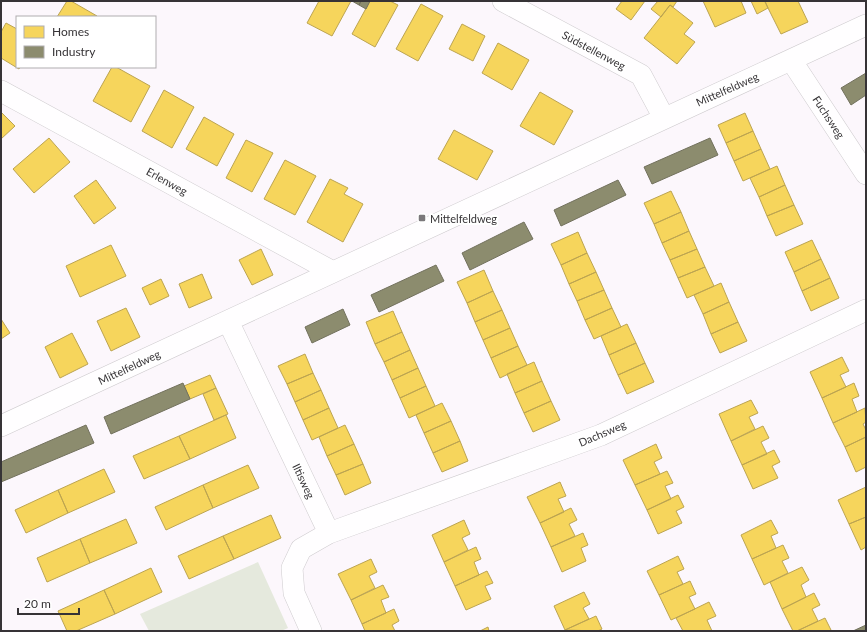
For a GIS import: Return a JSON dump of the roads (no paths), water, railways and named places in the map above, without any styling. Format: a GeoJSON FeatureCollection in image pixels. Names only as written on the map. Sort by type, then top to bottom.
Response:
{"type":"FeatureCollection","features":[{"type":"Feature","properties":{"kind":"street","name":"Südstellenweg"},"geometry":{"type":"LineString","coordinates":[[504,1],[641,75],[664,118]]}},
{"type":"Feature","properties":{"kind":"street","name":"Mittelfeldweg"},"geometry":{"type":"LineString","coordinates":[[1,426],[866,24]]}},
{"type":"Feature","properties":{"kind":"street","name":"Fuchsweg"},"geometry":{"type":"LineString","coordinates":[[791,60],[866,174]]}},
{"type":"Feature","properties":{"kind":"street","name":"Erlenweg"},"geometry":{"type":"LineString","coordinates":[[1,91],[333,272]]}},
{"type":"Feature","properties":{"kind":"street","name":"Dachsweg"},"geometry":{"type":"LineString","coordinates":[[329,533],[601,435],[866,310]]}},
{"type":"Feature","properties":{"kind":"street","name":"Iltisweg"},"geometry":{"type":"LineString","coordinates":[[228,321],[329,533]]}},
{"type":"Feature","properties":{"kind":"street"},"geometry":{"type":"LineString","coordinates":[[311,631],[294,593],[292,568],[301,549],[329,533]]}},
{"type":"Feature","properties":{"kind":"place","name":"Mittelfeldweg"},"geometry":{"type":"Point","coordinates":[422,218]}}]}
